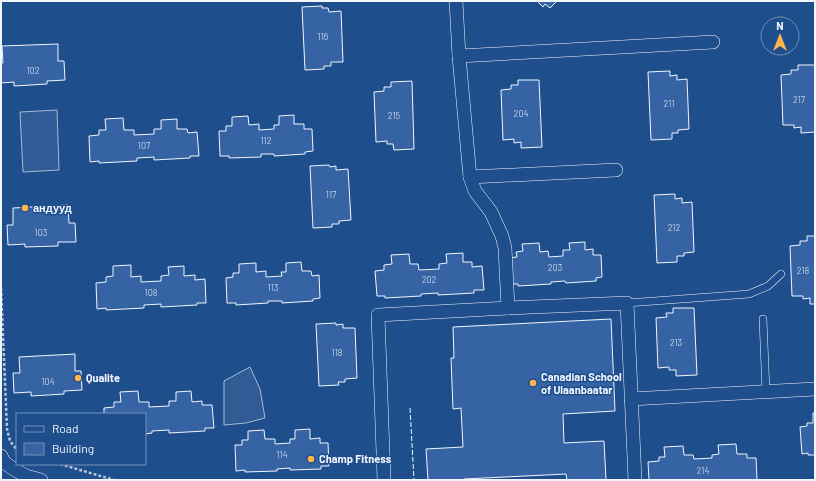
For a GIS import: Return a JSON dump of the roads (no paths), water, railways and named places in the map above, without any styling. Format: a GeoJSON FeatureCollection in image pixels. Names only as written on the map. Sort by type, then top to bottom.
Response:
{"type":"FeatureCollection","features":[{"type":"Feature","properties":{"kind":"street"},"geometry":{"type":"LineString","coordinates":[[456,1],[459,56],[470,177],[475,191],[490,212],[502,236],[505,248],[508,308]]}},
{"type":"Feature","properties":{"kind":"street"},"geometry":{"type":"LineString","coordinates":[[459,56],[713,42]]}},
{"type":"Feature","properties":{"kind":"street"},"geometry":{"type":"LineString","coordinates":[[470,177],[616,170]]}},
{"type":"Feature","properties":{"kind":"street"},"geometry":{"type":"LineString","coordinates":[[384,480],[378,315],[627,303],[635,480]]}},
{"type":"Feature","properties":{"kind":"street"},"geometry":{"type":"LineString","coordinates":[[631,398],[815,389]]}},
{"type":"Feature","properties":{"kind":"street"},"geometry":{"type":"LineString","coordinates":[[2,460],[26,476],[41,480]]}},
{"type":"Feature","properties":{"kind":"lane"},"geometry":{"type":"LineString","coordinates":[[627,303],[749,294],[768,286],[781,274]]}},
{"type":"Feature","properties":{"kind":"lane"},"geometry":{"type":"LineString","coordinates":[[763,319],[766,392]]}},
{"type":"Feature","properties":{"kind":"place","name":"андууд"},"geometry":{"type":"Point","coordinates":[25,208]}},
{"type":"Feature","properties":{"kind":"place","name":"Qualite"},"geometry":{"type":"Point","coordinates":[78,378]}},
{"type":"Feature","properties":{"kind":"place","name":"Canadian School of Ulaanbaatar"},"geometry":{"type":"Point","coordinates":[533,383]}},
{"type":"Feature","properties":{"kind":"place","name":"Champ Fitness"},"geometry":{"type":"Point","coordinates":[311,459]}}]}
